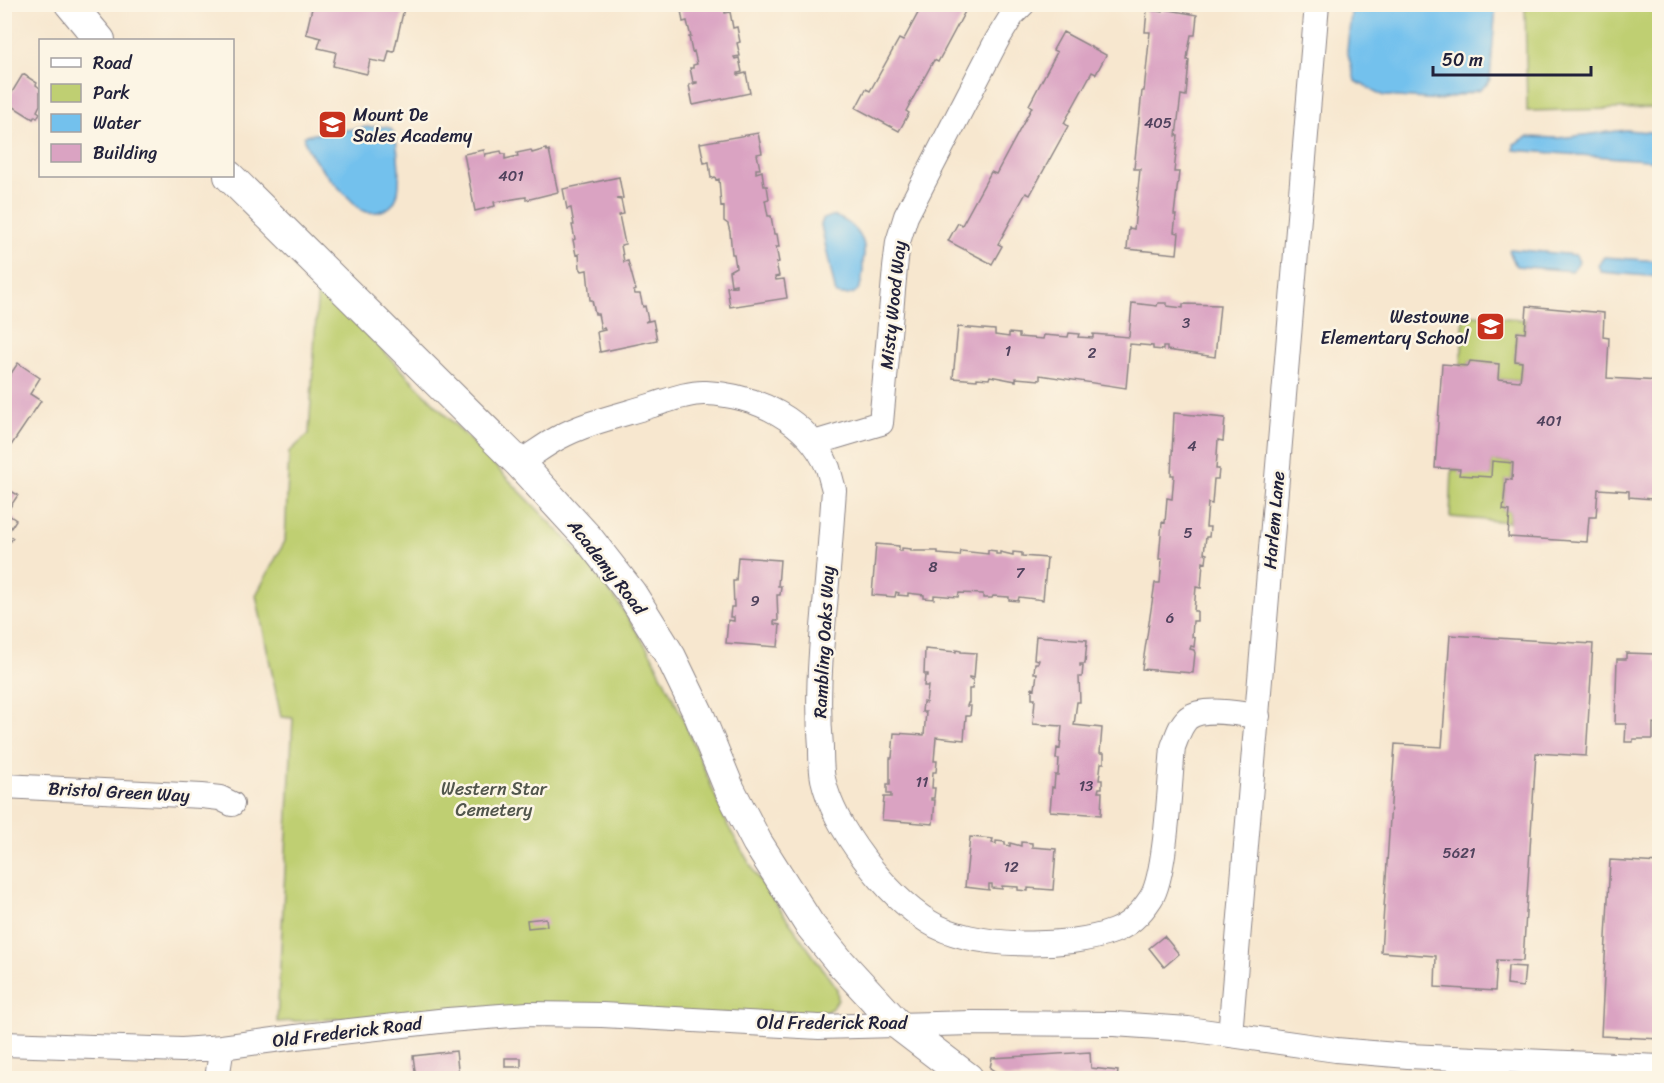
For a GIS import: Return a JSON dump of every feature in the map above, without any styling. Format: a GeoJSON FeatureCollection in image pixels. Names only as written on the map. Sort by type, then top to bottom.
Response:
{"type":"FeatureCollection","features":[{"type":"Feature","properties":{"kind":"main road"},"geometry":{"type":"LineString","coordinates":[[70,4],[99,39]]}},
{"type":"Feature","properties":{"kind":"main road","name":"Academy Road"},"geometry":{"type":"LineString","coordinates":[[230,177],[519,463],[588,538],[631,593],[671,657],[699,715],[729,788],[757,842],[809,924],[839,961],[896,1023],[968,1078]]}},
{"type":"Feature","properties":{"kind":"street","name":"Misty Wood Way"},"geometry":{"type":"LineString","coordinates":[[814,443],[881,423],[894,268],[903,225],[997,40],[1023,4]]}},
{"type":"Feature","properties":{"kind":"street","name":"Harlem Lane"},"geometry":{"type":"LineString","coordinates":[[1230,1035],[1317,4]]}},
{"type":"Feature","properties":{"kind":"street","name":"Rambling Oaks Way"},"geometry":{"type":"LineString","coordinates":[[519,463],[559,437],[586,426],[673,399],[704,393],[755,402],[781,414],[814,443],[828,468],[834,490],[819,674],[819,725],[823,779],[841,825],[872,868],[901,899],[930,923],[964,936],[1005,943],[1062,942],[1084,939],[1115,930],[1137,915],[1153,896],[1161,870],[1173,747],[1180,729],[1189,718],[1205,711],[1258,716]]}},
{"type":"Feature","properties":{"kind":"street","name":"Bristol Green Way"},"geometry":{"type":"LineString","coordinates":[[4,786],[202,796],[220,798],[232,804]]}},
{"type":"Feature","properties":{"kind":"street","name":"Old Frederick Road"},"geometry":{"type":"LineString","coordinates":[[4,1044],[182,1050],[377,1027],[528,1014],[602,1015],[819,1027],[896,1023],[1114,1024],[1188,1029],[1336,1050],[1408,1056],[1659,1066]]}},
{"type":"Feature","properties":{"kind":"street"},"geometry":{"type":"LineString","coordinates":[[216,1078],[222,1047]]}},
{"type":"Feature","properties":{"kind":"green space"},"geometry":{"type":"Polygon","coordinates":[[[1525,5],[1659,5],[1659,108],[1527,111],[1525,5]]]}},
{"type":"Feature","properties":{"kind":"green space","name":"Western Star Cemetery"},"geometry":{"type":"Polygon","coordinates":[[[318,284],[576,549],[618,602],[651,654],[682,716],[728,826],[758,878],[837,989],[838,1000],[831,1009],[821,1014],[374,1017],[277,1022],[293,718],[281,717],[256,595],[285,541],[289,452],[309,434],[318,284]]]}},
{"type":"Feature","properties":{"kind":"green space"},"geometry":{"type":"Polygon","coordinates":[[[1464,314],[1525,320],[1525,333],[1517,332],[1515,361],[1522,362],[1520,381],[1498,379],[1498,364],[1470,361],[1468,366],[1461,366],[1464,314]]]}},
{"type":"Feature","properties":{"kind":"green space"},"geometry":{"type":"Polygon","coordinates":[[[1492,461],[1513,463],[1512,480],[1506,480],[1503,510],[1510,511],[1509,522],[1450,517],[1452,469],[1491,476],[1492,461]]]}},
{"type":"Feature","properties":{"kind":"water"},"geometry":{"type":"Polygon","coordinates":[[[1352,4],[1496,5],[1490,79],[1480,90],[1440,100],[1384,96],[1355,81],[1347,50],[1352,4]]]}},
{"type":"Feature","properties":{"kind":"water"},"geometry":{"type":"Polygon","coordinates":[[[368,127],[391,129],[396,138],[398,156],[399,187],[395,201],[384,210],[375,212],[361,210],[337,186],[312,155],[306,146],[304,137],[368,127]]]}},
{"type":"Feature","properties":{"kind":"water"},"geometry":{"type":"Polygon","coordinates":[[[1626,130],[1659,133],[1659,161],[1514,150],[1514,144],[1527,137],[1559,138],[1626,130]]]}},
{"type":"Feature","properties":{"kind":"water"},"geometry":{"type":"Polygon","coordinates":[[[831,216],[850,225],[864,244],[861,282],[856,292],[851,294],[836,294],[821,225],[823,219],[831,216]]]}},
{"type":"Feature","properties":{"kind":"water"},"geometry":{"type":"Polygon","coordinates":[[[1510,249],[1576,255],[1579,262],[1572,271],[1516,266],[1510,249]]]}},
{"type":"Feature","properties":{"kind":"water"},"geometry":{"type":"Polygon","coordinates":[[[1604,257],[1658,261],[1659,277],[1601,272],[1598,265],[1604,257]]]}},
{"type":"Feature","properties":{"kind":"building"},"geometry":{"type":"Polygon","coordinates":[[[313,4],[405,4],[394,52],[389,51],[386,63],[370,60],[367,74],[333,66],[336,52],[318,48],[321,38],[306,34],[313,4]]]}},
{"type":"Feature","properties":{"kind":"building"},"geometry":{"type":"Polygon","coordinates":[[[680,4],[724,4],[725,13],[730,12],[733,28],[737,27],[740,42],[737,43],[740,56],[734,57],[739,58],[742,72],[738,75],[746,73],[750,93],[693,105],[689,85],[697,82],[693,82],[690,68],[697,64],[694,51],[692,52],[687,21],[683,22],[680,4]]]}},
{"type":"Feature","properties":{"kind":"building"},"geometry":{"type":"Polygon","coordinates":[[[923,4],[969,4],[938,62],[934,60],[906,111],[909,113],[899,131],[856,108],[866,89],[870,91],[899,39],[903,41],[923,4]]]}},
{"type":"Feature","properties":{"kind":"building"},"geometry":{"type":"Polygon","coordinates":[[[1164,9],[1197,15],[1195,35],[1191,35],[1188,52],[1186,96],[1181,95],[1176,136],[1178,136],[1174,172],[1179,172],[1174,232],[1179,233],[1177,254],[1127,249],[1129,228],[1134,229],[1140,169],[1134,169],[1150,32],[1145,32],[1147,10],[1163,12],[1164,9]]]}},
{"type":"Feature","properties":{"kind":"building"},"geometry":{"type":"Polygon","coordinates":[[[1063,32],[1106,55],[1096,74],[1092,72],[1064,123],[1068,126],[1030,195],[1026,193],[998,244],[1002,246],[992,264],[948,241],[958,223],[962,225],[991,172],[996,174],[1032,107],[1029,105],[1057,52],[1053,50],[1063,32]]]}},
{"type":"Feature","properties":{"kind":"building"},"geometry":{"type":"Polygon","coordinates":[[[23,74],[37,83],[39,115],[37,118],[35,116],[33,119],[6,102],[23,74]]]}},
{"type":"Feature","properties":{"kind":"building"},"geometry":{"type":"Polygon","coordinates":[[[758,133],[762,153],[757,154],[760,169],[756,169],[756,173],[762,171],[764,186],[767,186],[769,199],[765,200],[768,216],[771,216],[779,247],[776,247],[779,262],[776,263],[779,276],[775,277],[776,280],[784,279],[787,298],[730,307],[727,287],[736,286],[736,284],[731,285],[729,271],[736,267],[730,232],[728,224],[724,221],[724,206],[721,207],[719,179],[711,178],[709,162],[704,163],[700,143],[758,133]]]}},
{"type":"Feature","properties":{"kind":"building"},"geometry":{"type":"Polygon","coordinates":[[[484,150],[485,157],[486,154],[501,151],[505,154],[505,159],[518,156],[517,153],[531,150],[532,153],[549,150],[558,192],[526,200],[526,197],[494,202],[495,206],[475,211],[464,154],[484,150]]]}},
{"type":"Feature","properties":{"kind":"building"},"geometry":{"type":"Polygon","coordinates":[[[619,177],[623,198],[616,199],[621,200],[624,214],[619,215],[625,244],[621,245],[624,262],[628,261],[636,290],[635,294],[640,294],[643,307],[645,306],[648,320],[645,322],[653,320],[657,340],[600,352],[597,332],[605,330],[601,329],[598,314],[595,314],[592,300],[590,300],[587,270],[582,271],[579,254],[576,255],[571,208],[567,209],[563,189],[619,177]]]}},
{"type":"Feature","properties":{"kind":"building"},"geometry":{"type":"Polygon","coordinates":[[[1132,303],[1157,306],[1158,303],[1167,303],[1167,306],[1183,308],[1183,304],[1220,305],[1215,357],[1167,350],[1167,347],[1163,347],[1163,350],[1153,349],[1153,346],[1130,344],[1126,388],[1040,375],[1040,380],[1016,378],[1016,381],[990,376],[989,379],[977,378],[977,380],[953,378],[958,327],[995,330],[995,335],[1009,337],[1009,333],[1019,334],[1019,337],[1043,339],[1044,335],[1068,337],[1069,333],[1079,334],[1078,337],[1093,338],[1093,334],[1129,337],[1132,303]]]}},
{"type":"Feature","properties":{"kind":"building","name":"Westowne Elementary School"},"geometry":{"type":"Polygon","coordinates":[[[1527,306],[1604,313],[1603,337],[1609,338],[1607,378],[1660,381],[1660,494],[1652,494],[1652,499],[1629,497],[1629,491],[1598,489],[1596,517],[1589,517],[1587,542],[1508,537],[1510,511],[1503,510],[1506,479],[1512,480],[1513,463],[1492,461],[1491,477],[1459,475],[1460,469],[1435,468],[1442,364],[1468,366],[1470,361],[1499,364],[1498,379],[1520,381],[1522,362],[1515,361],[1517,332],[1525,333],[1527,306]]]}},
{"type":"Feature","properties":{"kind":"building"},"geometry":{"type":"Polygon","coordinates":[[[18,363],[40,378],[30,394],[41,401],[4,456],[4,384],[18,363]]]}},
{"type":"Feature","properties":{"kind":"building"},"geometry":{"type":"Polygon","coordinates":[[[1174,413],[1225,418],[1223,441],[1218,440],[1216,469],[1219,469],[1218,479],[1214,479],[1212,504],[1208,503],[1206,527],[1210,527],[1204,553],[1207,554],[1206,563],[1203,562],[1201,588],[1196,587],[1194,611],[1197,611],[1197,621],[1193,621],[1192,637],[1195,638],[1194,647],[1191,646],[1190,649],[1195,653],[1193,673],[1142,669],[1155,583],[1160,583],[1162,522],[1165,523],[1167,498],[1172,499],[1174,413]]]}},
{"type":"Feature","properties":{"kind":"building"},"geometry":{"type":"Polygon","coordinates":[[[4,487],[18,495],[6,513],[16,520],[7,534],[13,538],[4,550],[4,487]]]}},
{"type":"Feature","properties":{"kind":"building"},"geometry":{"type":"Polygon","coordinates":[[[876,544],[899,546],[899,551],[902,551],[902,548],[911,549],[911,551],[938,551],[938,554],[960,556],[961,551],[988,554],[988,550],[996,551],[996,554],[1000,552],[1013,555],[1013,552],[1022,553],[1022,556],[1047,558],[1043,600],[1019,597],[1018,601],[1009,600],[1009,597],[983,598],[983,594],[959,593],[958,597],[934,595],[934,599],[908,593],[908,596],[898,595],[899,593],[896,592],[895,597],[872,595],[876,544]]]}},
{"type":"Feature","properties":{"kind":"building"},"geometry":{"type":"Polygon","coordinates":[[[738,557],[780,560],[778,586],[781,586],[780,595],[777,595],[778,621],[774,621],[774,624],[780,625],[778,647],[726,643],[728,620],[734,621],[734,617],[730,617],[731,607],[734,607],[733,581],[736,581],[738,557]]]}},
{"type":"Feature","properties":{"kind":"building"},"geometry":{"type":"Polygon","coordinates":[[[1450,635],[1593,644],[1586,756],[1536,753],[1523,961],[1497,960],[1495,991],[1435,987],[1436,956],[1381,952],[1395,744],[1442,747],[1450,635]]]}},
{"type":"Feature","properties":{"kind":"building"},"geometry":{"type":"Polygon","coordinates":[[[1036,636],[1087,640],[1085,664],[1080,664],[1083,666],[1082,677],[1079,677],[1080,702],[1077,702],[1074,725],[1102,728],[1100,753],[1104,753],[1104,763],[1101,763],[1099,780],[1102,780],[1102,788],[1099,788],[1098,792],[1102,792],[1101,815],[1050,811],[1052,787],[1054,788],[1055,775],[1058,775],[1059,759],[1056,759],[1057,748],[1060,749],[1062,726],[1033,724],[1035,699],[1032,699],[1032,688],[1035,689],[1037,673],[1034,673],[1035,663],[1039,660],[1034,659],[1036,636]]]}},
{"type":"Feature","properties":{"kind":"building"},"geometry":{"type":"Polygon","coordinates":[[[925,649],[976,653],[974,678],[969,677],[973,680],[972,689],[969,689],[967,706],[971,706],[970,716],[966,716],[964,740],[936,737],[934,761],[937,761],[936,772],[933,772],[932,788],[935,788],[934,798],[931,798],[935,800],[933,824],[882,820],[884,797],[891,797],[891,794],[887,794],[887,784],[890,784],[890,758],[892,758],[894,733],[924,735],[926,712],[922,712],[923,702],[926,703],[928,686],[924,686],[925,676],[928,676],[924,674],[925,649]]]}},
{"type":"Feature","properties":{"kind":"building"},"geometry":{"type":"Polygon","coordinates":[[[1626,653],[1655,654],[1655,661],[1660,661],[1660,724],[1653,723],[1653,739],[1633,739],[1633,742],[1625,742],[1626,724],[1615,724],[1617,659],[1626,659],[1626,653]]]}},
{"type":"Feature","properties":{"kind":"building"},"geometry":{"type":"Polygon","coordinates":[[[970,837],[993,839],[992,843],[1005,842],[1005,845],[1010,846],[1010,843],[1021,846],[1021,842],[1032,843],[1032,847],[1056,849],[1053,890],[1028,888],[1028,891],[1018,890],[1018,887],[1002,886],[1002,889],[992,888],[992,884],[989,884],[989,890],[965,887],[970,837]]]}},
{"type":"Feature","properties":{"kind":"building"},"geometry":{"type":"Polygon","coordinates":[[[1610,860],[1660,863],[1660,1039],[1601,1036],[1610,860]]]}},
{"type":"Feature","properties":{"kind":"building"},"geometry":{"type":"Polygon","coordinates":[[[546,918],[547,926],[528,928],[527,920],[546,918]]]}},
{"type":"Feature","properties":{"kind":"building"},"geometry":{"type":"Polygon","coordinates":[[[1164,936],[1179,954],[1164,967],[1149,948],[1164,936]]]}},
{"type":"Feature","properties":{"kind":"building"},"geometry":{"type":"Polygon","coordinates":[[[1508,966],[1525,967],[1523,987],[1507,985],[1508,966]]]}},
{"type":"Feature","properties":{"kind":"building"},"geometry":{"type":"Polygon","coordinates":[[[456,1051],[459,1078],[416,1078],[413,1056],[456,1051]]]}},
{"type":"Feature","properties":{"kind":"building"},"geometry":{"type":"Polygon","coordinates":[[[1090,1052],[1091,1068],[1118,1071],[1117,1078],[1005,1078],[990,1068],[992,1058],[1090,1052]]]}},
{"type":"Feature","properties":{"kind":"building"},"geometry":{"type":"Polygon","coordinates":[[[505,1058],[521,1058],[521,1067],[505,1067],[505,1058]]]}},
{"type":"Feature","properties":{"kind":"place","name":"Mount De Sales Academy"},"geometry":{"type":"Point","coordinates":[332,125]}},
{"type":"Feature","properties":{"kind":"place","name":"Westowne Elementary School"},"geometry":{"type":"Point","coordinates":[1490,327]}}]}
